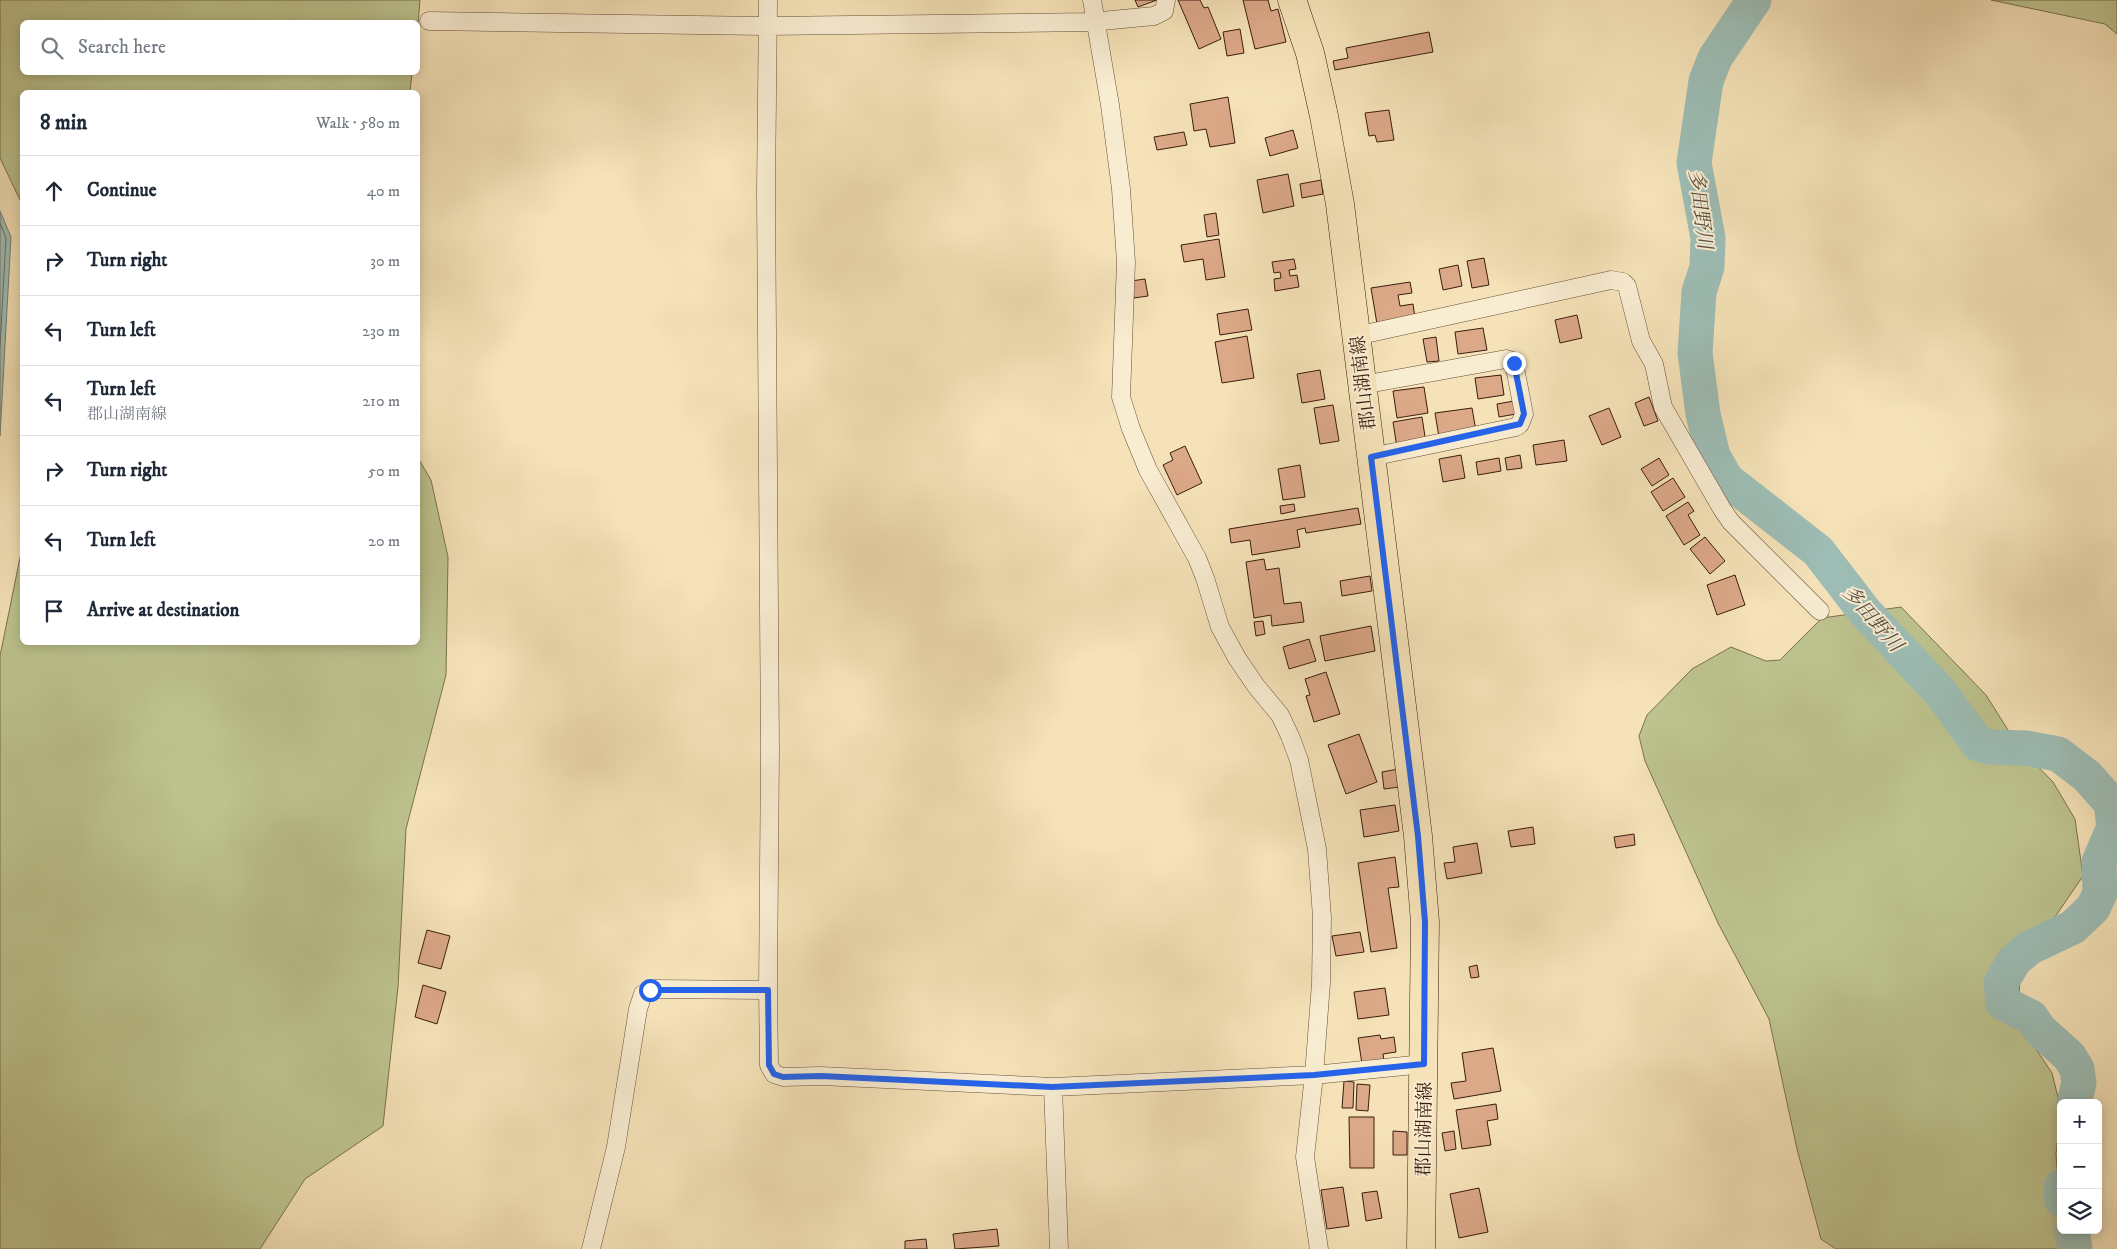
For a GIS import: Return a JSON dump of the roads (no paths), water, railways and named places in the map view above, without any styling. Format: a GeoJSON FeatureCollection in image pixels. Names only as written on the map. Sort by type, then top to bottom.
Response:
{"type":"FeatureCollection","features":[{"type":"Feature","properties":{"kind":"main road","name":"郡山湖南線"},"geometry":{"type":"LineString","coordinates":[[1292,0],[1310,53],[1340,204],[1418,836],[1425,922],[1421,1249]]}},
{"type":"Feature","properties":{"kind":"street"},"geometry":{"type":"LineString","coordinates":[[768,0],[766,193],[770,749],[768,990],[769,1065],[774,1074],[783,1077],[821,1076],[1052,1087],[1314,1075],[1424,1064]]}},
{"type":"Feature","properties":{"kind":"street"},"geometry":{"type":"LineString","coordinates":[[1092,0],[1110,105],[1121,189],[1126,262],[1121,397],[1131,429],[1148,470],[1200,565],[1220,627],[1237,658],[1256,686],[1280,715],[1299,760],[1317,849],[1322,917],[1321,983],[1305,1157],[1319,1249]]}},
{"type":"Feature","properties":{"kind":"street"},"geometry":{"type":"LineString","coordinates":[[429,21],[767,26],[1095,22],[1154,16],[1164,11],[1166,0]]}},
{"type":"Feature","properties":{"kind":"street"},"geometry":{"type":"LineString","coordinates":[[1356,336],[1611,280],[1623,282],[1627,286],[1640,342],[1654,364],[1663,407],[1722,509],[1732,522],[1820,611]]}},
{"type":"Feature","properties":{"kind":"street"},"geometry":{"type":"LineString","coordinates":[[1362,385],[1506,359],[1512,360],[1524,414],[1520,424],[1516,427],[1371,457]]}},
{"type":"Feature","properties":{"kind":"street"},"geometry":{"type":"LineString","coordinates":[[591,1249],[616,1147],[638,1009],[643,994],[656,989],[768,990]]}},
{"type":"Feature","properties":{"kind":"street"},"geometry":{"type":"LineString","coordinates":[[1052,1087],[1058,1249]]}},
{"type":"Feature","properties":{"kind":"water"},"geometry":{"type":"Polygon","coordinates":[[[0,211],[11,237],[0,436],[0,211]]]}},
{"type":"Feature","properties":{"kind":"waterway","name":"多田野川"},"geometry":{"type":"LineString","coordinates":[[1754,0],[1715,58],[1706,81],[1694,163],[1708,238],[1707,267],[1699,292],[1695,353],[1703,414],[1713,456],[1727,480],[1818,551],[1865,612],[1940,692],[1978,744],[1990,747],[2026,748],[2058,754],[2087,776],[2111,803],[2114,827],[2099,862],[2100,893],[2093,908],[2073,927],[2029,948],[2014,961],[2001,983],[2003,1003],[2031,1017],[2040,1030],[2069,1056],[2077,1069],[2079,1083],[2075,1099]]}},
{"type":"Feature","properties":{"kind":"waterway","name":"多田野川"},"geometry":{"type":"LineString","coordinates":[[2073,1234],[2075,1249]]}}]}
